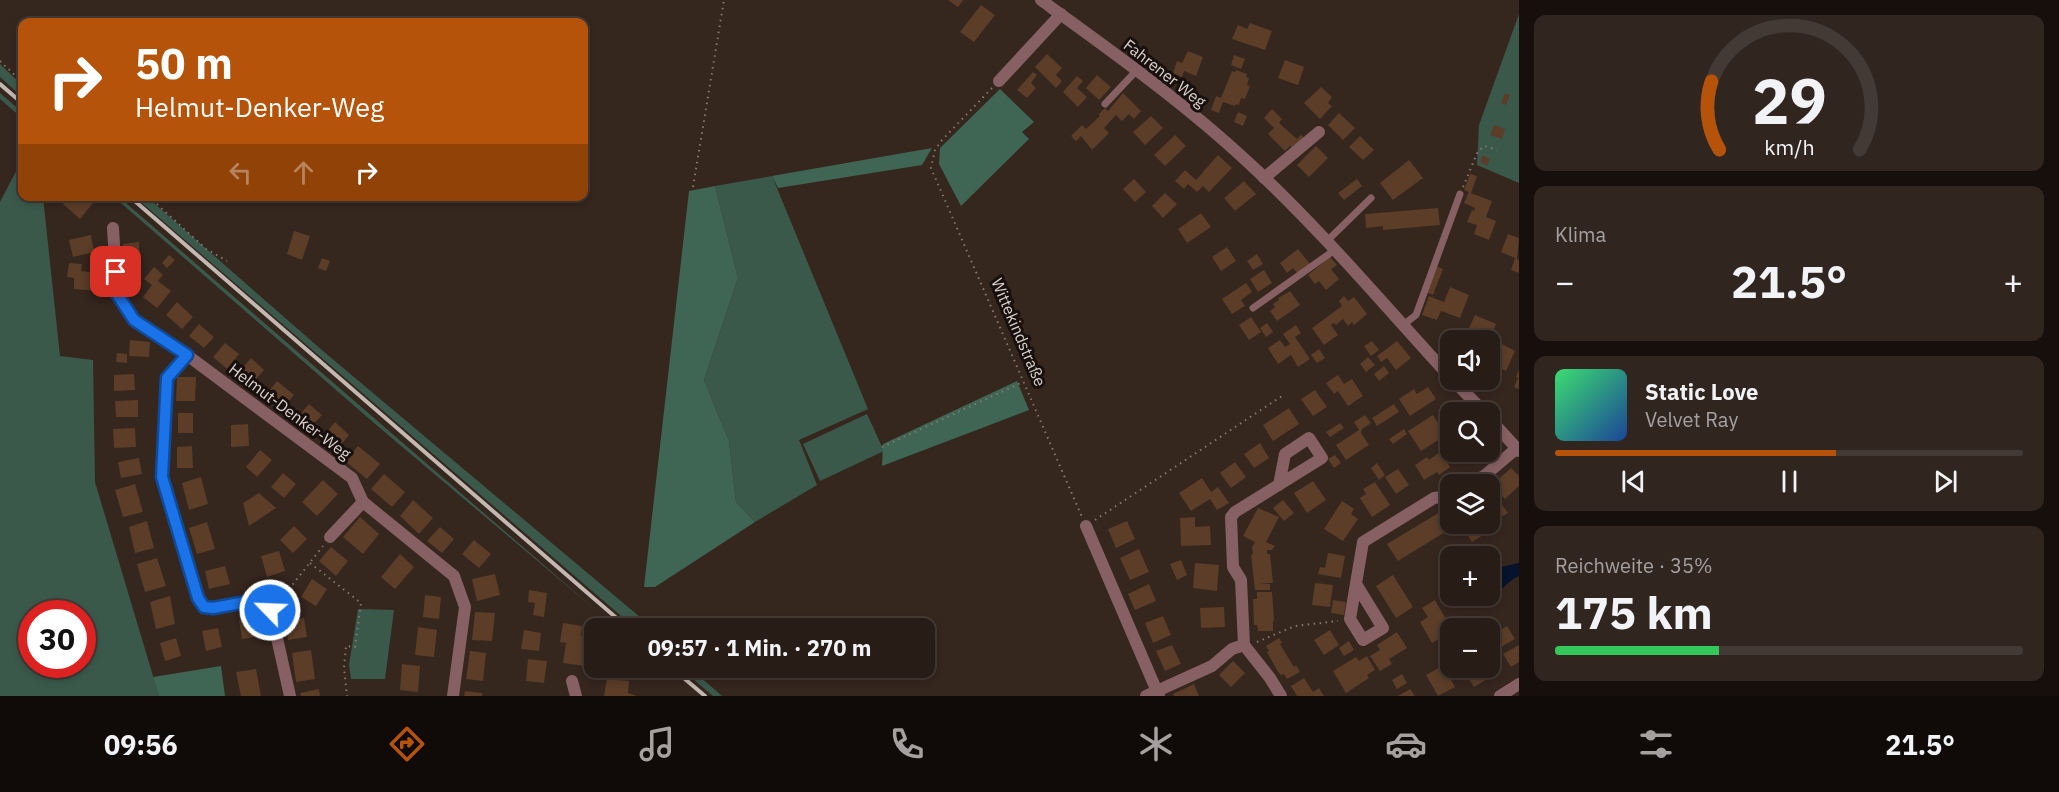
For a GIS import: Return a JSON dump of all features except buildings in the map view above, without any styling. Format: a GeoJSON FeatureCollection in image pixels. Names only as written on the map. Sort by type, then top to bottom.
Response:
{"type":"FeatureCollection","features":[{"type":"Feature","properties":{"kind":"street","name":"Fahrener Weg"},"geometry":{"type":"LineString","coordinates":[[1041,0],[1137,70],[1222,139],[1332,245],[1440,365]]}},
{"type":"Feature","properties":{"kind":"street"},"geometry":{"type":"LineString","coordinates":[[999,81],[1061,14]]}},
{"type":"Feature","properties":{"kind":"street"},"geometry":{"type":"LineString","coordinates":[[1264,178],[1320,132]]}},
{"type":"Feature","properties":{"kind":"street","name":"Helmut-Denker-Weg"},"geometry":{"type":"LineString","coordinates":[[113,228],[117,294],[134,320],[187,355],[352,477],[363,502],[454,576],[465,607],[453,696]]}},
{"type":"Feature","properties":{"kind":"street"},"geometry":{"type":"LineString","coordinates":[[187,355],[167,378],[162,477],[198,598],[204,607],[213,608],[268,598],[290,696]]}},
{"type":"Feature","properties":{"kind":"street","name":"Fahrener Weg"},"geometry":{"type":"LineString","coordinates":[[1463,390],[1475,402]]}},
{"type":"Feature","properties":{"kind":"street"},"geometry":{"type":"LineString","coordinates":[[1487,474],[1518,449],[1500,429]]}},
{"type":"Feature","properties":{"kind":"street"},"geometry":{"type":"LineString","coordinates":[[1279,485],[1235,512],[1231,517],[1233,567],[1241,580],[1244,645],[1281,696]]}},
{"type":"Feature","properties":{"kind":"street"},"geometry":{"type":"LineString","coordinates":[[1356,584],[1383,628],[1363,640],[1350,619],[1363,542],[1434,498],[1440,497]]}},
{"type":"Feature","properties":{"kind":"street"},"geometry":{"type":"LineString","coordinates":[[330,537],[363,502]]}},
{"type":"Feature","properties":{"kind":"street"},"geometry":{"type":"LineString","coordinates":[[1086,526],[1154,694],[1212,666],[1232,649],[1244,645]]}},
{"type":"Feature","properties":{"kind":"street"},"geometry":{"type":"LineString","coordinates":[[572,681],[576,696]]}},
{"type":"Feature","properties":{"kind":"street"},"geometry":{"type":"LineString","coordinates":[[1500,696],[1519,684]]}},
{"type":"Feature","properties":{"kind":"lane"},"geometry":{"type":"LineString","coordinates":[[1105,104],[1137,70]]}},
{"type":"Feature","properties":{"kind":"lane"},"geometry":{"type":"LineString","coordinates":[[1403,325],[1416,315],[1461,194]]}},
{"type":"Feature","properties":{"kind":"lane"},"geometry":{"type":"LineString","coordinates":[[1252,308],[1332,245],[1371,198]]}},
{"type":"Feature","properties":{"kind":"path"},"geometry":{"type":"LineString","coordinates":[[693,187],[724,0]]}},
{"type":"Feature","properties":{"kind":"path"},"geometry":{"type":"LineString","coordinates":[[0,61],[18,78]]}},
{"type":"Feature","properties":{"kind":"path","name":"Wittekindstraße"},"geometry":{"type":"LineString","coordinates":[[999,81],[934,150],[931,168],[1086,526]]}},
{"type":"Feature","properties":{"kind":"path"},"geometry":{"type":"LineString","coordinates":[[1461,194],[1478,151],[1485,146],[1497,150]]}},
{"type":"Feature","properties":{"kind":"path"},"geometry":{"type":"LineString","coordinates":[[153,201],[206,249],[227,261]]}},
{"type":"Feature","properties":{"kind":"path"},"geometry":{"type":"LineString","coordinates":[[882,447],[1023,382]]}},
{"type":"Feature","properties":{"kind":"path"},"geometry":{"type":"LineString","coordinates":[[1086,526],[1282,396]]}},
{"type":"Feature","properties":{"kind":"path"},"geometry":{"type":"LineString","coordinates":[[268,598],[286,593],[330,537]]}},
{"type":"Feature","properties":{"kind":"path"},"geometry":{"type":"LineString","coordinates":[[310,563],[361,603],[355,647],[346,646],[344,668],[347,696]]}},
{"type":"Feature","properties":{"kind":"path"},"geometry":{"type":"LineString","coordinates":[[1244,645],[1250,645],[1294,626],[1350,619]]}},
{"type":"Feature","properties":{"kind":"green space"},"geometry":{"type":"Polygon","coordinates":[[[1519,14],[1519,183],[1477,165],[1479,125],[1519,14]]]}},
{"type":"Feature","properties":{"kind":"green space"},"geometry":{"type":"Polygon","coordinates":[[[0,64],[18,81],[18,93],[0,77],[0,64]]]}},
{"type":"Feature","properties":{"kind":"green space"},"geometry":{"type":"Polygon","coordinates":[[[1000,89],[1034,122],[1022,132],[1029,139],[961,206],[939,164],[940,148],[1000,89]]]}},
{"type":"Feature","properties":{"kind":"green space"},"geometry":{"type":"Polygon","coordinates":[[[0,93],[18,109],[18,115],[0,99],[0,93]]]}},
{"type":"Feature","properties":{"kind":"green space"},"geometry":{"type":"Polygon","coordinates":[[[932,148],[922,165],[778,188],[772,176],[932,148]]]}},
{"type":"Feature","properties":{"kind":"green space"},"geometry":{"type":"Polygon","coordinates":[[[18,168],[18,201],[43,201],[60,356],[93,360],[95,482],[159,696],[0,696],[0,202],[18,168]]]}},
{"type":"Feature","properties":{"kind":"green space"},"geometry":{"type":"Polygon","coordinates":[[[772,176],[868,409],[799,440],[817,485],[755,522],[736,502],[729,441],[704,380],[738,278],[715,186],[772,176]]]}},
{"type":"Feature","properties":{"kind":"green space"},"geometry":{"type":"Polygon","coordinates":[[[715,186],[738,278],[704,380],[729,441],[736,502],[755,522],[655,587],[644,587],[689,191],[715,186]]]}},
{"type":"Feature","properties":{"kind":"green space"},"geometry":{"type":"Polygon","coordinates":[[[119,201],[124,201],[598,612],[374,423],[119,201]]]}},
{"type":"Feature","properties":{"kind":"green space"},"geometry":{"type":"Polygon","coordinates":[[[140,201],[152,201],[323,351],[640,617],[623,618],[140,201]]]}},
{"type":"Feature","properties":{"kind":"green space"},"geometry":{"type":"Polygon","coordinates":[[[1017,381],[1029,410],[882,466],[883,444],[1017,381]]]}},
{"type":"Feature","properties":{"kind":"green space"},"geometry":{"type":"Polygon","coordinates":[[[867,414],[884,451],[820,481],[803,444],[867,414]]]}},
{"type":"Feature","properties":{"kind":"green space"},"geometry":{"type":"Polygon","coordinates":[[[358,609],[394,610],[385,679],[351,679],[349,665],[358,609]]]}},
{"type":"Feature","properties":{"kind":"green space"},"geometry":{"type":"Polygon","coordinates":[[[221,666],[225,696],[159,696],[153,677],[221,666]]]}},
{"type":"Feature","properties":{"kind":"green space"},"geometry":{"type":"Polygon","coordinates":[[[692,678],[701,678],[722,696],[713,696],[692,678]]]}},
{"type":"Feature","properties":{"kind":"water"},"geometry":{"type":"Polygon","coordinates":[[[1519,563],[1519,576],[1500,590],[1500,567],[1519,563]]]}},
{"type":"Feature","properties":{"kind":"railway"},"geometry":{"type":"LineString","coordinates":[[0,84],[18,100]]}},
{"type":"Feature","properties":{"kind":"railway"},"geometry":{"type":"LineString","coordinates":[[135,201],[616,618]]}},
{"type":"Feature","properties":{"kind":"railway"},"geometry":{"type":"LineString","coordinates":[[684,678],[705,696]]}},
{"type":"Feature","properties":{"kind":"route"},"geometry":{"type":"LineString","coordinates":[[116,272],[117,294],[134,320],[187,355],[167,378],[162,477],[198,598],[204,607],[213,608],[268,598],[270,610]]}}]}
